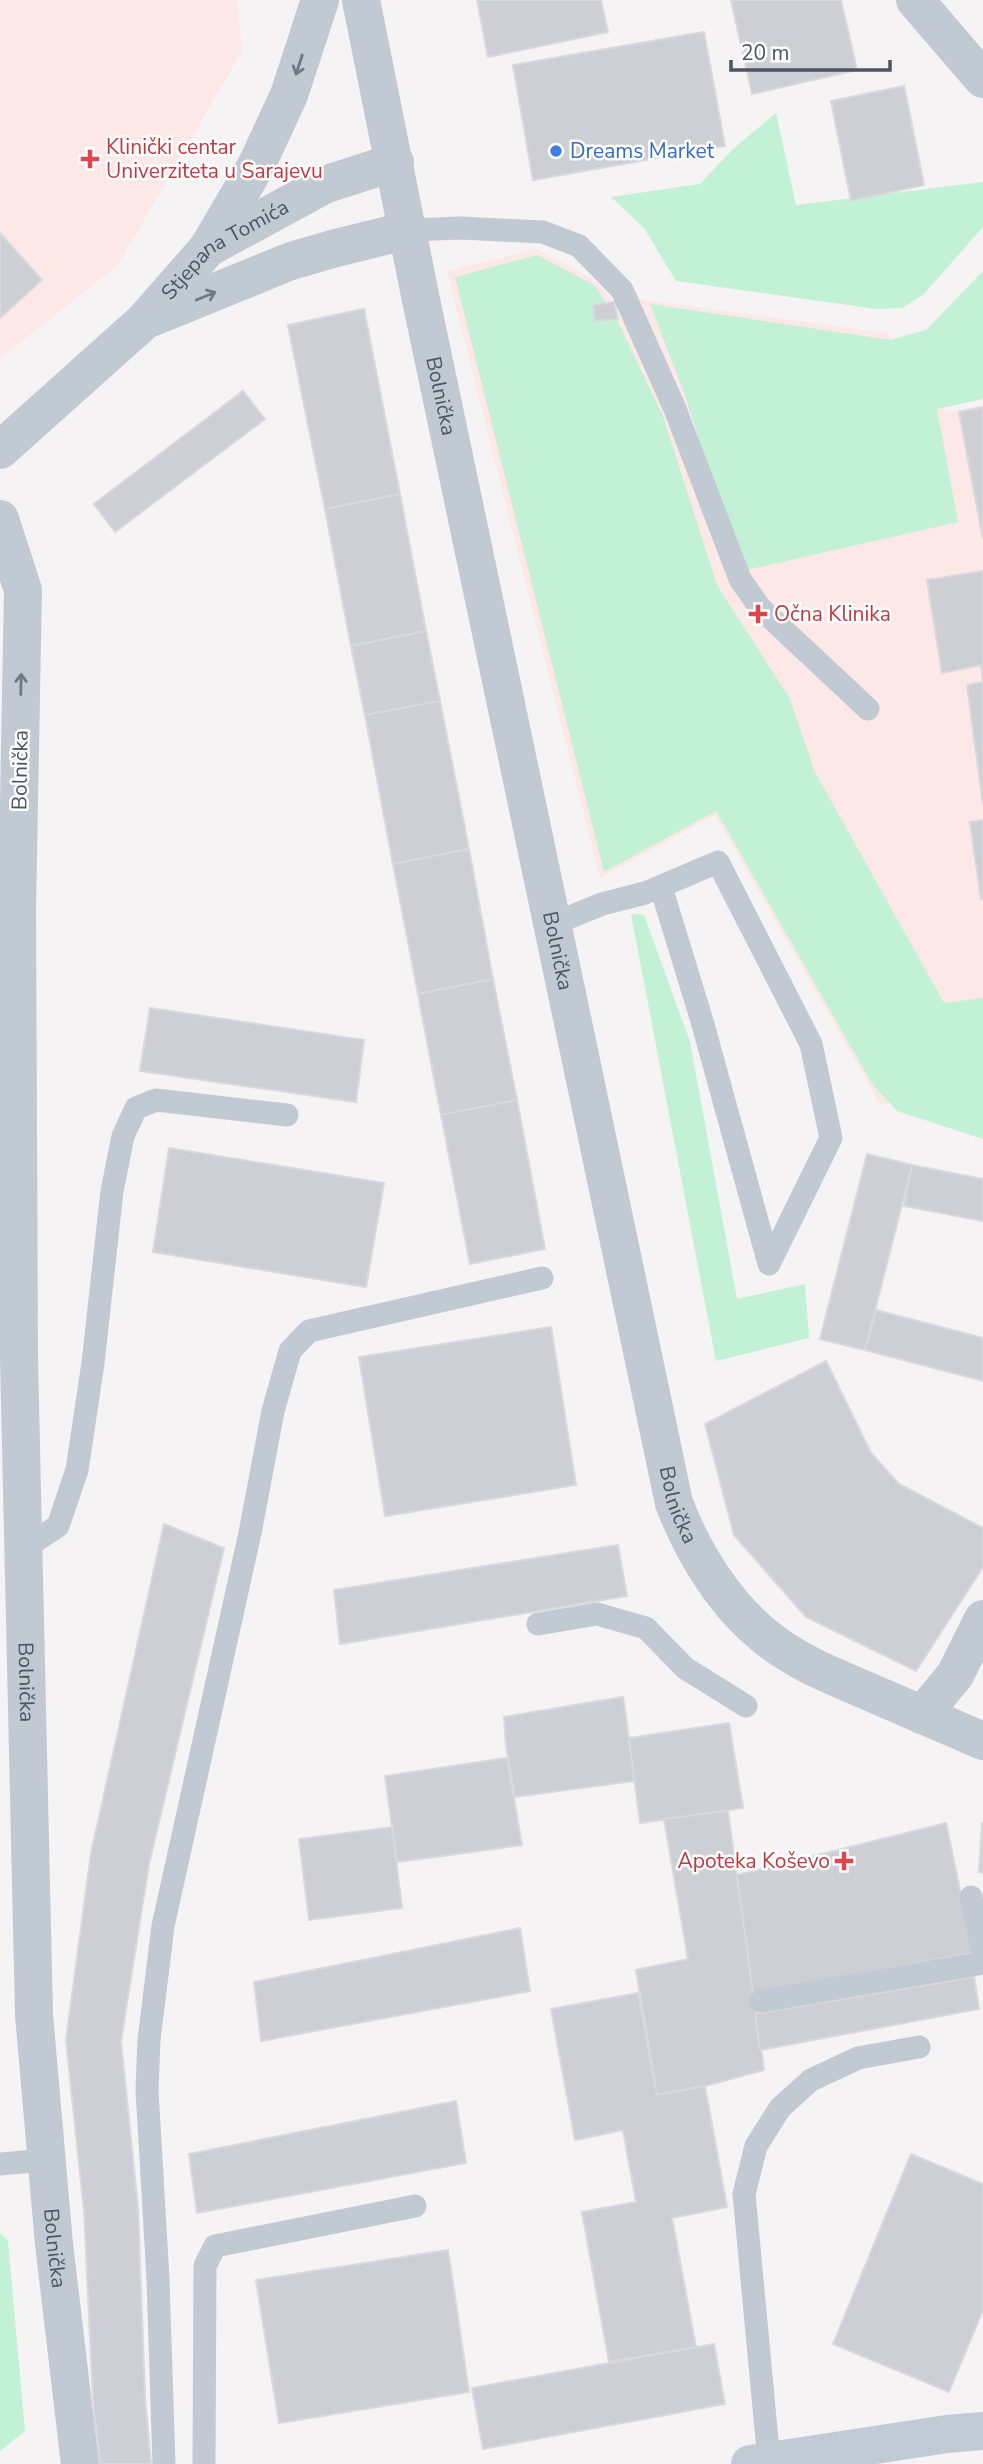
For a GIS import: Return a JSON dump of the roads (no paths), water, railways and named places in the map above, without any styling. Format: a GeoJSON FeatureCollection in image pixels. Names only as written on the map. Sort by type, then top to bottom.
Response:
{"type":"FeatureCollection","features":[{"type":"Feature","properties":{"kind":"main road"},"geometry":{"type":"LineString","coordinates":[[760,2463],[947,2434],[983,2431]]}},
{"type":"Feature","properties":{"kind":"street"},"geometry":{"type":"LineString","coordinates":[[208,248],[257,164],[289,95],[320,0]]}},
{"type":"Feature","properties":{"kind":"street","name":"Bolnička"},"geometry":{"type":"LineString","coordinates":[[361,0],[423,309],[674,1503],[698,1557],[741,1614],[771,1642],[814,1668],[983,1741]]}},
{"type":"Feature","properties":{"kind":"street"},"geometry":{"type":"LineString","coordinates":[[915,0],[983,79]]}},
{"type":"Feature","properties":{"kind":"street","name":"Stjepana Tomića"},"geometry":{"type":"LineString","coordinates":[[0,450],[143,322],[208,248],[324,185],[395,162]]}},
{"type":"Feature","properties":{"kind":"street","name":"Stjepana Tomića"},"geometry":{"type":"LineString","coordinates":[[143,322],[291,261],[336,247],[409,230]]}},
{"type":"Feature","properties":{"kind":"street","name":"Bolnička"},"geometry":{"type":"LineString","coordinates":[[0,519],[23,590],[12,906],[34,2015],[54,2244],[80,2464]]}},
{"type":"Feature","properties":{"kind":"street","name":"Bolnička"},"geometry":{"type":"LineString","coordinates":[[0,847],[12,906]]}},
{"type":"Feature","properties":{"kind":"street"},"geometry":{"type":"LineString","coordinates":[[922,1715],[955,1675],[983,1619]]}},
{"type":"Feature","properties":{"kind":"lane"},"geometry":{"type":"LineString","coordinates":[[409,230],[461,228],[543,232],[579,246],[622,290],[675,409],[740,579],[760,608],[868,709]]}},
{"type":"Feature","properties":{"kind":"lane"},"geometry":{"type":"LineString","coordinates":[[553,924],[602,904],[662,887],[719,862],[811,1044],[831,1138],[769,1264],[662,887]]}},
{"type":"Feature","properties":{"kind":"lane"},"geometry":{"type":"LineString","coordinates":[[24,1548],[58,1526],[77,1470],[93,1363],[112,1191],[123,1136],[136,1108],[156,1100],[287,1115]]}},
{"type":"Feature","properties":{"kind":"lane"},"geometry":{"type":"LineString","coordinates":[[163,2464],[158,2279],[147,2090],[149,2040],[163,1926],[250,1533],[273,1411],[290,1351],[309,1331],[542,1278]]}},
{"type":"Feature","properties":{"kind":"lane"},"geometry":{"type":"LineString","coordinates":[[538,1623],[597,1614],[646,1628],[685,1668],[746,1706]]}},
{"type":"Feature","properties":{"kind":"lane"},"geometry":{"type":"LineString","coordinates":[[971,1896],[983,1954]]}},
{"type":"Feature","properties":{"kind":"lane"},"geometry":{"type":"LineString","coordinates":[[761,2001],[983,1963]]}},
{"type":"Feature","properties":{"kind":"lane"},"geometry":{"type":"LineString","coordinates":[[760,2463],[744,2194],[755,2146],[780,2108],[811,2080],[858,2058],[919,2047]]}},
{"type":"Feature","properties":{"kind":"lane"},"geometry":{"type":"LineString","coordinates":[[0,2164],[47,2160]]}},
{"type":"Feature","properties":{"kind":"lane"},"geometry":{"type":"LineString","coordinates":[[204,2464],[205,2266],[215,2246],[415,2206]]}},
{"type":"Feature","properties":{"kind":"place","name":"Dreams Market"},"geometry":{"type":"Point","coordinates":[556,151]}},
{"type":"Feature","properties":{"kind":"place","name":"Klinički centar Univerziteta u Sarajevu"},"geometry":{"type":"Point","coordinates":[90,159]}},
{"type":"Feature","properties":{"kind":"place","name":"Očna Klinika"},"geometry":{"type":"Point","coordinates":[758,614]}},
{"type":"Feature","properties":{"kind":"place","name":"Apoteka Koševo"},"geometry":{"type":"Point","coordinates":[844,1861]}}]}
